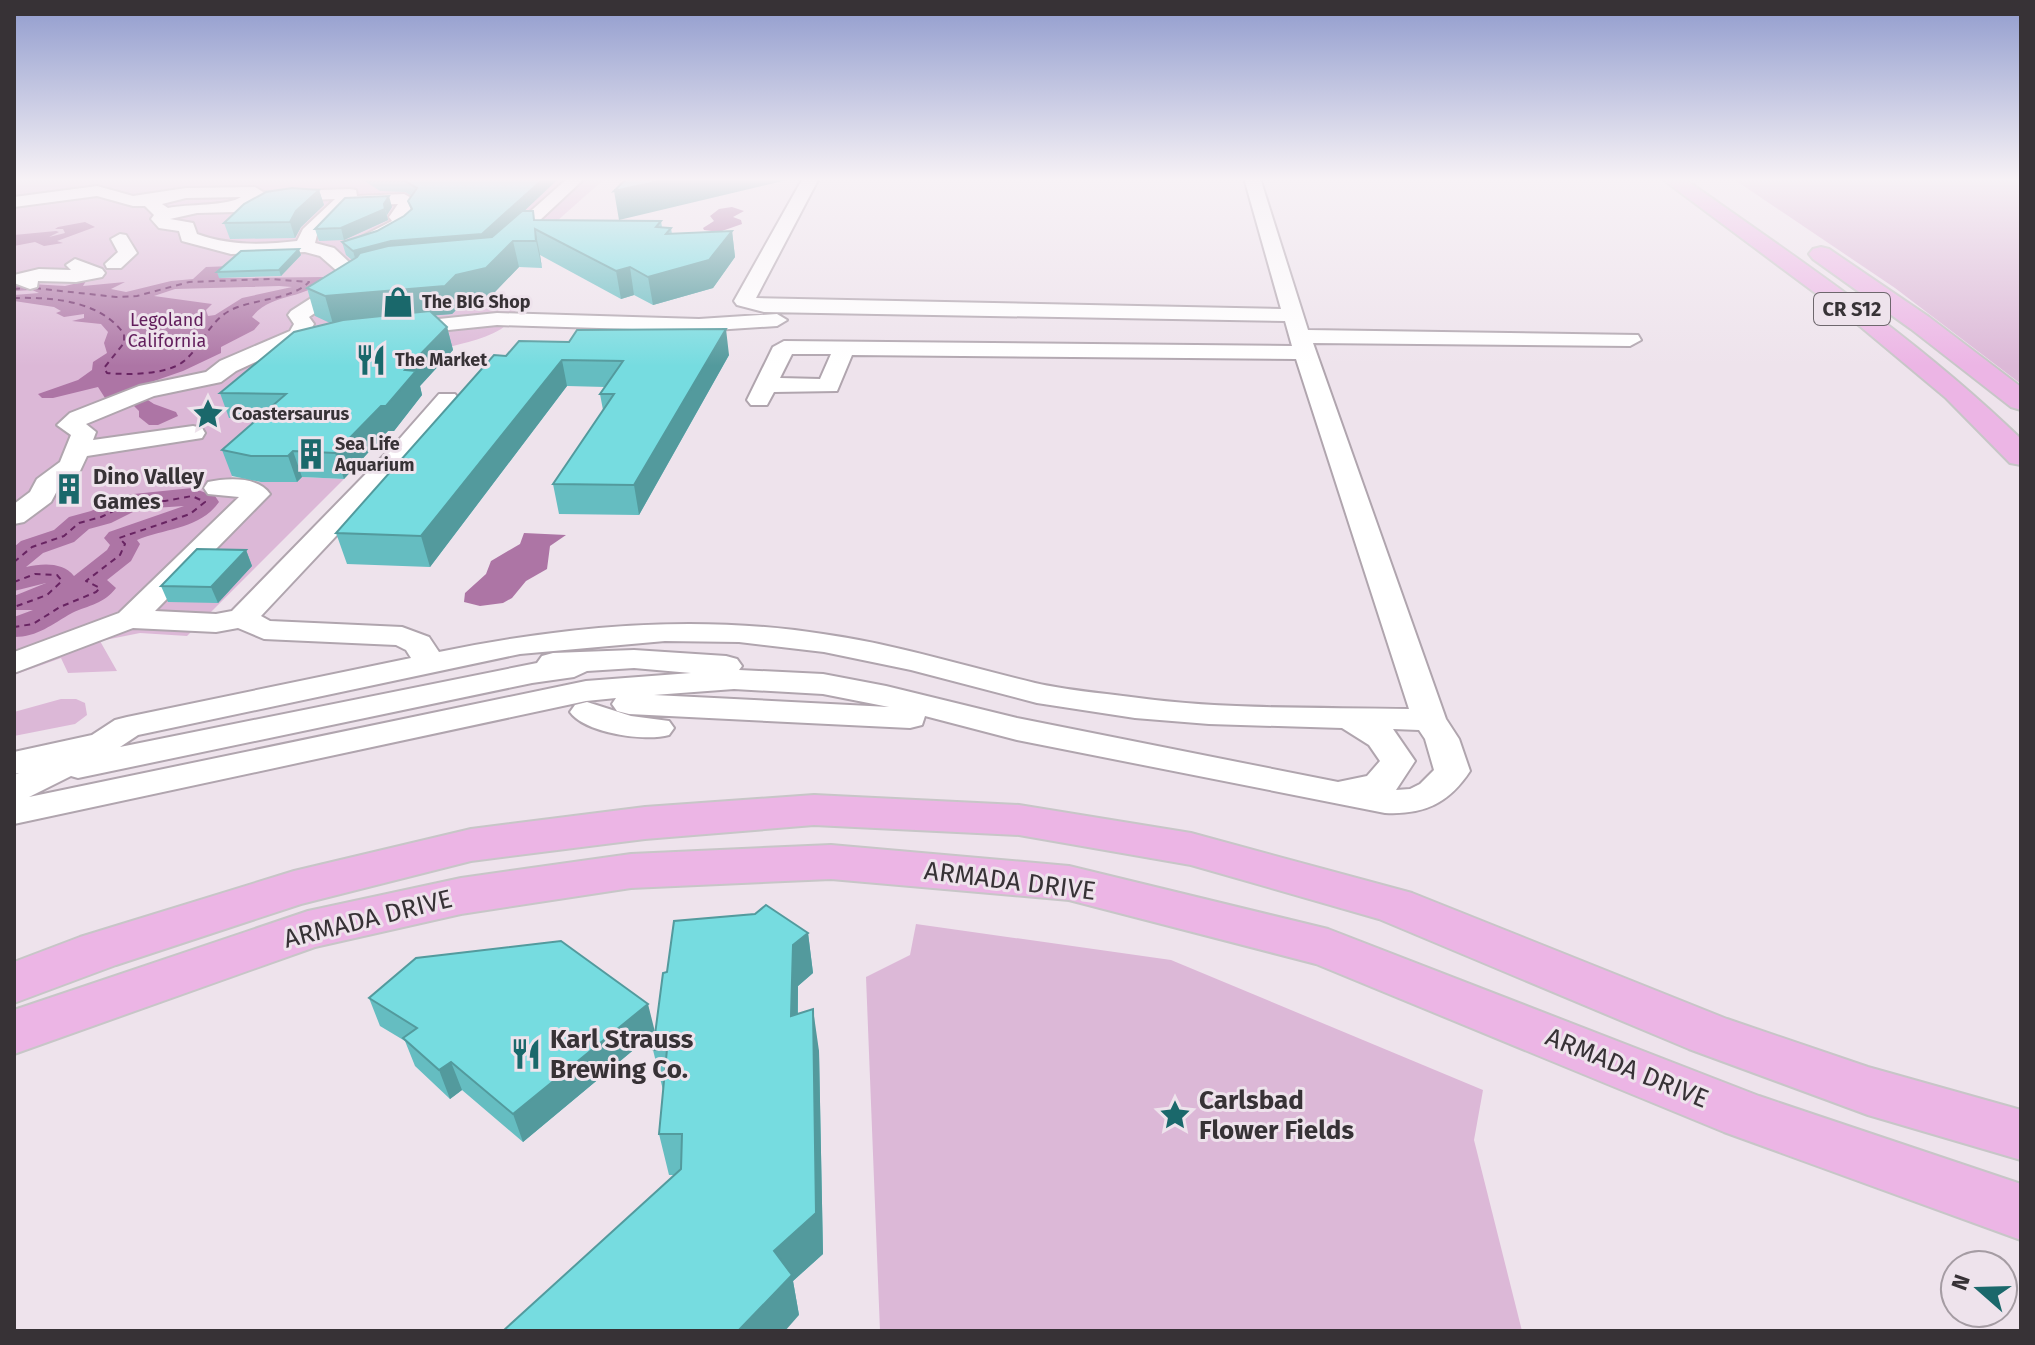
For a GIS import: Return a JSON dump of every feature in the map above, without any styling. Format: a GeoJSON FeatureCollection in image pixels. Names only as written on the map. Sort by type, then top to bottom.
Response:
{"type":"FeatureCollection","features":[{"type":"Feature","properties":{"kind":"main road","name":"CR S12"},"geometry":{"type":"LineString","coordinates":[[1758,241],[1870,322],[1956,392],[2021,456]]}},
{"type":"Feature","properties":{"kind":"main road","name":"CR S12"},"geometry":{"type":"LineString","coordinates":[[1803,241],[1920,323],[2021,401]]}},
{"type":"Feature","properties":{"kind":"main road","name":"ARMADA DRIVE"},"geometry":{"type":"LineString","coordinates":[[14,983],[98,951],[294,888],[471,845],[645,823],[814,810],[1019,820],[1191,849],[1395,906],[1708,1034],[1868,1091],[2021,1135]]}},
{"type":"Feature","properties":{"kind":"main road","name":"ARMADA DRIVE"},"geometry":{"type":"LineString","coordinates":[[14,1032],[308,930],[461,896],[631,871],[831,862],[1069,883],[1328,948],[1744,1115],[2021,1212]]}},
{"type":"Feature","properties":{"kind":"street"},"geometry":{"type":"LineString","coordinates":[[114,264],[128,253],[121,241]]}},
{"type":"Feature","properties":{"kind":"street"},"geometry":{"type":"LineString","coordinates":[[201,241],[228,249],[259,252],[305,246],[342,248],[361,241]]}},
{"type":"Feature","properties":{"kind":"street"},"geometry":{"type":"LineString","coordinates":[[305,246],[307,241]]}},
{"type":"Feature","properties":{"kind":"street"},"geometry":{"type":"LineString","coordinates":[[491,256],[508,241]]}},
{"type":"Feature","properties":{"kind":"street"},"geometry":{"type":"LineString","coordinates":[[777,241],[744,301],[764,306],[1299,335],[1630,340]]}},
{"type":"Feature","properties":{"kind":"street"},"geometry":{"type":"LineString","coordinates":[[14,789],[80,767],[532,673],[634,659],[695,661],[908,700],[1017,729],[1335,794],[1393,802],[1421,800],[1442,787],[1452,771],[1442,739],[1429,720],[1299,335],[1271,241]]}},
{"type":"Feature","properties":{"kind":"street"},"geometry":{"type":"LineString","coordinates":[[298,335],[304,324],[298,315],[356,278],[342,248]]}},
{"type":"Feature","properties":{"kind":"street"},"geometry":{"type":"LineString","coordinates":[[203,257],[228,249]]}},
{"type":"Feature","properties":{"kind":"street"},"geometry":{"type":"LineString","coordinates":[[28,284],[21,279],[39,274],[79,277],[95,273],[75,265]]}},
{"type":"Feature","properties":{"kind":"street"},"geometry":{"type":"LineString","coordinates":[[354,274],[379,268]]}},
{"type":"Feature","properties":{"kind":"street"},"geometry":{"type":"LineString","coordinates":[[375,331],[497,319],[699,325],[799,320],[830,326],[883,328]]}},
{"type":"Feature","properties":{"kind":"street"},"geometry":{"type":"LineString","coordinates":[[75,450],[84,432],[69,425],[108,405],[147,391],[213,377],[228,366],[298,335],[326,336]]}},
{"type":"Feature","properties":{"kind":"street"},"geometry":{"type":"LineString","coordinates":[[844,348],[829,386],[763,393],[784,347],[1299,335]]}},
{"type":"Feature","properties":{"kind":"street"},"geometry":{"type":"LineString","coordinates":[[14,663],[130,619],[216,623],[242,618],[404,449],[447,399]]}},
{"type":"Feature","properties":{"kind":"street"},"geometry":{"type":"LineString","coordinates":[[75,450],[193,433]]}},
{"type":"Feature","properties":{"kind":"street"},"geometry":{"type":"LineString","coordinates":[[14,516],[42,496],[46,485],[71,466],[78,455],[75,450]]}},
{"type":"Feature","properties":{"kind":"street"},"geometry":{"type":"LineString","coordinates":[[130,619],[257,494],[250,489],[217,488]]}},
{"type":"Feature","properties":{"kind":"street"},"geometry":{"type":"LineString","coordinates":[[242,618],[264,630],[402,636],[418,644],[430,664]]}},
{"type":"Feature","properties":{"kind":"street"},"geometry":{"type":"LineString","coordinates":[[14,749],[520,645],[665,632],[739,633],[866,651],[1037,693],[1092,703],[1209,714],[1429,720]]}},
{"type":"Feature","properties":{"kind":"street"},"geometry":{"type":"LineString","coordinates":[[14,789],[456,696],[570,676],[633,668],[699,670],[823,684]]}},
{"type":"Feature","properties":{"kind":"street"},"geometry":{"type":"LineString","coordinates":[[14,802],[509,697],[655,677],[775,679]]}},
{"type":"Feature","properties":{"kind":"street"},"geometry":{"type":"LineString","coordinates":[[14,812],[586,691],[734,679]]}},
{"type":"Feature","properties":{"kind":"street"},"geometry":{"type":"LineString","coordinates":[[14,825],[570,711],[625,704],[827,716],[866,722],[1017,729]]}},
{"type":"Feature","properties":{"kind":"street"},"geometry":{"type":"LineString","coordinates":[[570,711],[627,726],[812,737],[866,722]]}},
{"type":"Feature","properties":{"kind":"street"},"geometry":{"type":"LineString","coordinates":[[1335,794],[1381,786],[1394,774],[1398,761],[1381,737],[1350,718]]}},
{"type":"Feature","properties":{"kind":"street"},"geometry":{"type":"LineString","coordinates":[[14,763],[103,743],[127,727]]}},
{"type":"Feature","properties":{"kind":"green space","name":"Legoland California"},"geometry":{"type":"Polygon","coordinates":[[[14,241],[535,241],[493,295],[505,297],[516,308],[508,324],[480,339],[450,347],[451,353],[440,365],[378,363],[332,384],[227,481],[297,482],[302,477],[344,479],[187,636],[140,633],[100,641],[117,671],[68,673],[61,658],[14,675],[14,241]]]}},
{"type":"Feature","properties":{"kind":"green space"},"geometry":{"type":"Polygon","coordinates":[[[1825,241],[2021,241],[2021,384],[1895,288],[1825,241]]]}},
{"type":"Feature","properties":{"kind":"green space"},"geometry":{"type":"Polygon","coordinates":[[[61,699],[76,699],[85,703],[87,715],[75,724],[14,736],[14,712],[61,699]]]}},
{"type":"Feature","properties":{"kind":"green space","name":"Carlsbad Flower Fields"},"geometry":{"type":"Polygon","coordinates":[[[916,924],[1171,960],[1483,1090],[1474,1140],[1522,1331],[880,1331],[866,977],[910,955],[916,924]]]}},
{"type":"Feature","properties":{"kind":"shaded area"},"geometry":{"type":"Polygon","coordinates":[[[14,241],[63,243],[44,246],[35,242],[14,246],[14,241]]]}},
{"type":"Feature","properties":{"kind":"shaded area"},"geometry":{"type":"Polygon","coordinates":[[[232,266],[220,278],[326,277],[310,289],[260,309],[252,317],[260,323],[254,330],[221,347],[221,353],[183,371],[131,389],[154,404],[176,412],[178,416],[158,425],[149,425],[139,417],[139,411],[134,406],[105,398],[98,387],[53,398],[42,398],[38,394],[78,380],[92,370],[93,362],[107,353],[104,343],[108,332],[101,324],[72,321],[84,318],[84,314],[64,317],[56,313],[61,311],[54,307],[14,301],[14,295],[39,293],[32,290],[14,291],[14,283],[65,286],[86,281],[83,286],[125,282],[111,289],[126,292],[193,279],[206,267],[232,266]],[[292,287],[175,289],[154,296],[212,304],[206,310],[208,316],[242,298],[292,287]]]}},
{"type":"Feature","properties":{"kind":"shaded area"},"geometry":{"type":"Polygon","coordinates":[[[524,533],[566,535],[550,546],[547,569],[526,581],[512,598],[503,603],[480,606],[464,602],[465,593],[486,574],[491,561],[520,544],[524,533]]]}},
{"type":"Feature","properties":{"kind":"building"},"geometry":{"type":"Polygon","coordinates":[[[346,241],[394,241],[353,251],[342,242],[346,241]]]}},
{"type":"Feature","properties":{"kind":"building"},"geometry":{"type":"Polygon","coordinates":[[[448,241],[536,241],[513,241],[486,268],[456,275],[445,286],[325,296],[307,288],[360,253],[388,246],[448,241]]]}},
{"type":"Feature","properties":{"kind":"building"},"geometry":{"type":"Polygon","coordinates":[[[558,241],[724,241],[709,260],[648,277],[630,267],[616,271],[558,241]]]}},
{"type":"Feature","properties":{"kind":"building"},"geometry":{"type":"Polygon","coordinates":[[[299,249],[279,270],[217,272],[241,251],[299,249]]]}},
{"type":"Feature","properties":{"kind":"building"},"geometry":{"type":"Polygon","coordinates":[[[430,311],[447,327],[405,370],[416,371],[386,406],[381,406],[335,453],[293,451],[288,456],[251,456],[222,450],[286,394],[220,393],[294,332],[343,320],[430,311]]]}},
{"type":"Feature","properties":{"kind":"building"},"geometry":{"type":"Polygon","coordinates":[[[726,329],[634,485],[553,484],[614,394],[600,394],[623,361],[562,360],[421,536],[336,533],[494,355],[506,356],[519,341],[569,342],[577,330],[726,329]]]}},
{"type":"Feature","properties":{"kind":"building"},"geometry":{"type":"Polygon","coordinates":[[[197,549],[246,550],[211,587],[161,586],[197,549]]]}},
{"type":"Feature","properties":{"kind":"building"},"geometry":{"type":"Polygon","coordinates":[[[766,905],[808,933],[793,945],[791,1016],[813,1009],[816,1213],[774,1251],[792,1275],[738,1331],[503,1331],[681,1169],[682,1134],[659,1134],[667,1049],[653,1050],[663,973],[667,972],[674,921],[755,914],[766,905]]]}},
{"type":"Feature","properties":{"kind":"building","name":"Karl Strauss Brewing Co."},"geometry":{"type":"Polygon","coordinates":[[[561,941],[648,1004],[513,1114],[451,1062],[439,1070],[403,1038],[417,1028],[369,998],[416,958],[561,941]]]}},
{"type":"Feature","properties":{"kind":"waterway"},"geometry":{"type":"LineString","coordinates":[[14,562],[32,547],[64,536],[79,523],[101,517],[134,501],[165,501],[192,496],[205,502],[190,514],[119,538],[125,544],[120,555],[86,581],[100,588],[96,592],[60,607],[33,624],[14,627]]}},
{"type":"Feature","properties":{"kind":"waterway"},"geometry":{"type":"LineString","coordinates":[[14,582],[40,574],[57,575],[62,581],[58,589],[25,603]]}},
{"type":"Feature","properties":{"kind":"ferry route"},"geometry":{"type":"LineString","coordinates":[[14,298],[59,300],[102,314],[124,334],[124,343],[104,368],[107,373],[136,374],[177,366],[229,311],[292,293],[309,282],[270,279],[189,282],[137,296],[116,297],[34,288]]}},
{"type":"Feature","properties":{"kind":"ferry route"},"geometry":{"type":"LineString","coordinates":[[14,289],[28,288]]}},
{"type":"Feature","properties":{"kind":"ferry route"},"geometry":{"type":"LineString","coordinates":[[14,562],[32,547],[64,536],[79,523],[101,517],[134,501],[165,501],[192,496],[205,502],[190,514],[119,538],[125,544],[120,555],[86,581],[100,588],[96,592],[60,607],[33,624],[14,627]]}},
{"type":"Feature","properties":{"kind":"ferry route"},"geometry":{"type":"LineString","coordinates":[[14,582],[35,574],[57,575],[62,581],[47,595],[14,607]]}},
{"type":"Feature","properties":{"kind":"place","name":"The BIG Shop"},"geometry":{"type":"Point","coordinates":[398,302]}},
{"type":"Feature","properties":{"kind":"place","name":"The Market"},"geometry":{"type":"Point","coordinates":[371,360]}},
{"type":"Feature","properties":{"kind":"place","name":"Coastersaurus"},"geometry":{"type":"Point","coordinates":[208,414]}},
{"type":"Feature","properties":{"kind":"place","name":"Sea Life Aquarium"},"geometry":{"type":"Point","coordinates":[311,454]}},
{"type":"Feature","properties":{"kind":"place","name":"Dino Valley Games"},"geometry":{"type":"Point","coordinates":[69,489]}},
{"type":"Feature","properties":{"kind":"place","name":"Karl Strauss Brewing Co."},"geometry":{"type":"Point","coordinates":[526,1054]}},
{"type":"Feature","properties":{"kind":"place","name":"Carlsbad Flower Fields"},"geometry":{"type":"Point","coordinates":[1175,1115]}}]}
